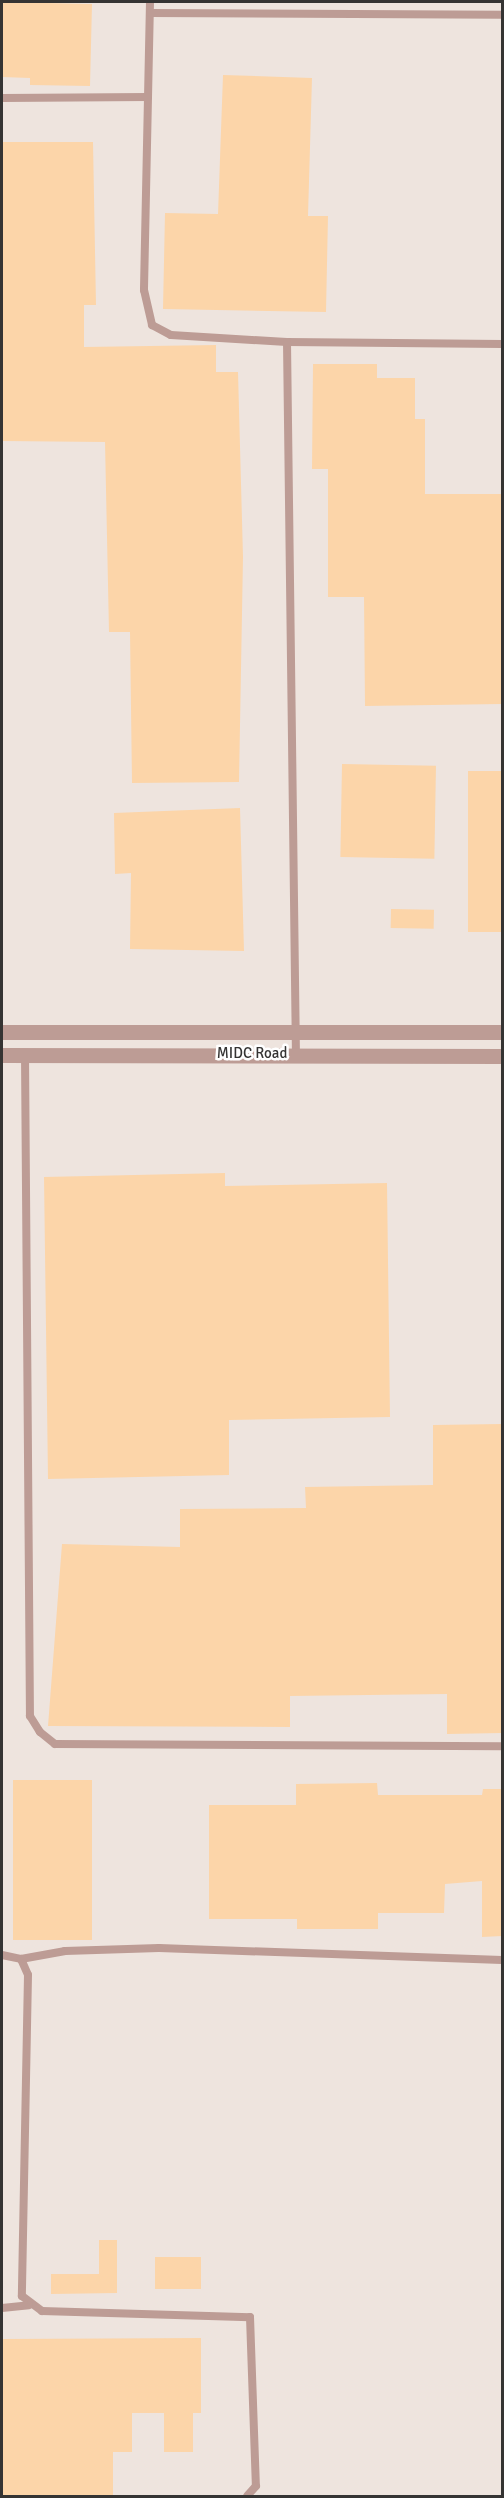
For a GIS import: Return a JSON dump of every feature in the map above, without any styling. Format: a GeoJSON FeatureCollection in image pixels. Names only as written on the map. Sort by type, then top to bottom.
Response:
{"type":"FeatureCollection","features":[{"type":"Feature","properties":{"kind":"street","name":"MIDC Road"},"geometry":{"type":"LineString","coordinates":[[2,1032],[502,1032]]}},
{"type":"Feature","properties":{"kind":"street","name":"MIDC Road"},"geometry":{"type":"LineString","coordinates":[[2,1055],[502,1056]]}},
{"type":"Feature","properties":{"kind":"lane"},"geometry":{"type":"LineString","coordinates":[[150,2],[144,290],[152,325],[171,335],[287,342],[502,344]]}},
{"type":"Feature","properties":{"kind":"lane"},"geometry":{"type":"LineString","coordinates":[[150,13],[502,15]]}},
{"type":"Feature","properties":{"kind":"lane"},"geometry":{"type":"LineString","coordinates":[[2,98],[148,97]]}},
{"type":"Feature","properties":{"kind":"lane"},"geometry":{"type":"LineString","coordinates":[[287,342],[296,1054]]}},
{"type":"Feature","properties":{"kind":"lane"},"geometry":{"type":"LineString","coordinates":[[25,1055],[30,1716],[40,1732],[55,1744],[502,1746]]}},
{"type":"Feature","properties":{"kind":"lane"},"geometry":{"type":"LineString","coordinates":[[2,1955],[21,1959],[65,1951],[159,1948],[502,1960]]}},
{"type":"Feature","properties":{"kind":"lane"},"geometry":{"type":"LineString","coordinates":[[21,1959],[28,1975],[22,2296],[28,2305]]}},
{"type":"Feature","properties":{"kind":"lane"},"geometry":{"type":"LineString","coordinates":[[2,2308],[28,2305],[42,2311],[250,2317],[255,2324],[251,2496]]}},
{"type":"Feature","properties":{"kind":"shaded area"},"geometry":{"type":"Polygon","coordinates":[[[2,2],[502,2],[502,2496],[2,2496],[2,2]]]}},
{"type":"Feature","properties":{"kind":"building"},"geometry":{"type":"Polygon","coordinates":[[[2,2],[92,4],[90,86],[30,85],[30,78],[2,77],[2,2]]]}},
{"type":"Feature","properties":{"kind":"building"},"geometry":{"type":"Polygon","coordinates":[[[223,75],[312,78],[308,216],[328,216],[326,312],[163,309],[165,213],[218,214],[223,75]]]}},
{"type":"Feature","properties":{"kind":"building"},"geometry":{"type":"Polygon","coordinates":[[[2,142],[93,142],[96,305],[84,305],[84,347],[216,345],[216,372],[238,372],[243,557],[239,782],[132,783],[130,632],[109,632],[105,442],[2,441],[2,142]]]}},
{"type":"Feature","properties":{"kind":"building"},"geometry":{"type":"Polygon","coordinates":[[[313,364],[377,364],[377,378],[415,378],[415,419],[425,419],[425,494],[502,494],[502,704],[365,706],[364,597],[328,597],[328,469],[312,469],[313,364]]]}},
{"type":"Feature","properties":{"kind":"building"},"geometry":{"type":"Polygon","coordinates":[[[342,764],[436,766],[434,859],[340,857],[342,764]]]}},
{"type":"Feature","properties":{"kind":"building"},"geometry":{"type":"Polygon","coordinates":[[[468,771],[502,771],[502,932],[468,932],[468,771]]]}},
{"type":"Feature","properties":{"kind":"building"},"geometry":{"type":"Polygon","coordinates":[[[240,808],[244,951],[130,949],[131,873],[115,874],[114,813],[240,808]]]}},
{"type":"Feature","properties":{"kind":"building"},"geometry":{"type":"Polygon","coordinates":[[[391,909],[434,910],[434,929],[391,928],[391,909]]]}},
{"type":"Feature","properties":{"kind":"building"},"geometry":{"type":"Polygon","coordinates":[[[225,1173],[225,1186],[387,1183],[390,1417],[229,1420],[229,1475],[48,1479],[44,1177],[225,1173]]]}},
{"type":"Feature","properties":{"kind":"building"},"geometry":{"type":"Polygon","coordinates":[[[502,1424],[502,1733],[447,1734],[447,1694],[290,1696],[290,1727],[48,1726],[62,1544],[180,1547],[180,1509],[306,1508],[305,1487],[433,1485],[433,1425],[502,1424]]]}},
{"type":"Feature","properties":{"kind":"building"},"geometry":{"type":"Polygon","coordinates":[[[13,1780],[92,1780],[92,1940],[13,1940],[13,1780]]]}},
{"type":"Feature","properties":{"kind":"building"},"geometry":{"type":"Polygon","coordinates":[[[377,1783],[378,1795],[482,1795],[483,1789],[502,1789],[502,1936],[482,1937],[482,1881],[445,1884],[444,1913],[378,1913],[378,1929],[297,1929],[297,1919],[209,1919],[209,1805],[296,1805],[296,1784],[377,1783]]]}},
{"type":"Feature","properties":{"kind":"building"},"geometry":{"type":"Polygon","coordinates":[[[99,2240],[117,2240],[117,2293],[51,2294],[51,2274],[99,2274],[99,2240]]]}},
{"type":"Feature","properties":{"kind":"building"},"geometry":{"type":"Polygon","coordinates":[[[155,2257],[201,2257],[201,2289],[155,2289],[155,2257]]]}},
{"type":"Feature","properties":{"kind":"building"},"geometry":{"type":"Polygon","coordinates":[[[201,2338],[201,2413],[193,2413],[193,2452],[164,2452],[164,2413],[132,2413],[132,2452],[113,2452],[113,2496],[2,2496],[2,2339],[201,2338]]]}}]}
